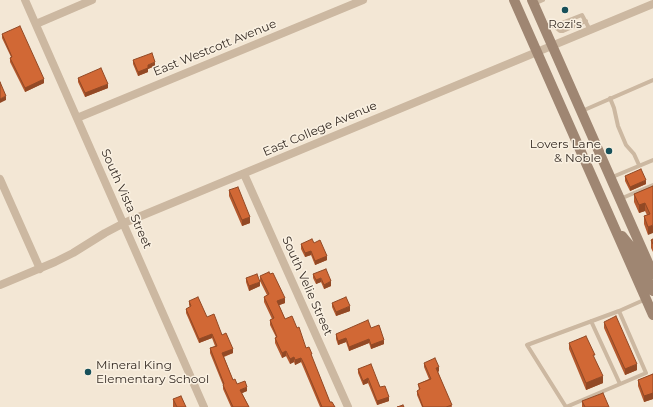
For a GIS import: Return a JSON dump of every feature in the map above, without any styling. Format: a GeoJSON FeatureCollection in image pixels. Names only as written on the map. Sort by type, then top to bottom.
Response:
{"type":"FeatureCollection","features":[{"type":"Feature","properties":{"kind":"main road"},"geometry":{"type":"LineString","coordinates":[[514,0],[614,226],[650,301],[653,315]]}},
{"type":"Feature","properties":{"kind":"main road"},"geometry":{"type":"LineString","coordinates":[[533,2],[653,274]]}},
{"type":"Feature","properties":{"kind":"main road"},"geometry":{"type":"LineString","coordinates":[[614,226],[631,247],[653,291]]}},
{"type":"Feature","properties":{"kind":"street","name":"South Vista Street"},"geometry":{"type":"LineString","coordinates":[[25,0],[204,407]]}},
{"type":"Feature","properties":{"kind":"street"},"geometry":{"type":"LineString","coordinates":[[36,24],[92,0]]}},
{"type":"Feature","properties":{"kind":"street","name":"East Westcott Avenue"},"geometry":{"type":"LineString","coordinates":[[77,118],[363,0]]}},
{"type":"Feature","properties":{"kind":"street","name":"East College Avenue"},"geometry":{"type":"LineString","coordinates":[[0,285],[40,269],[73,253],[124,223],[653,4]]}},
{"type":"Feature","properties":{"kind":"street","name":"South Velie Street"},"geometry":{"type":"LineString","coordinates":[[244,174],[348,407]]}},
{"type":"Feature","properties":{"kind":"street"},"geometry":{"type":"LineString","coordinates":[[0,179],[40,269]]}},
{"type":"Feature","properties":{"kind":"lane"},"geometry":{"type":"LineString","coordinates":[[533,2],[544,0]]}},
{"type":"Feature","properties":{"kind":"lane"},"geometry":{"type":"LineString","coordinates":[[542,25],[554,26],[580,15],[584,16],[590,30]]}},
{"type":"Feature","properties":{"kind":"lane"},"geometry":{"type":"LineString","coordinates":[[554,26],[560,31],[563,31],[586,21]]}},
{"type":"Feature","properties":{"kind":"lane"},"geometry":{"type":"LineString","coordinates":[[581,111],[653,80]]}},
{"type":"Feature","properties":{"kind":"lane"},"geometry":{"type":"LineString","coordinates":[[610,98],[618,126],[626,145],[634,154],[639,166]]}},
{"type":"Feature","properties":{"kind":"lane"},"geometry":{"type":"LineString","coordinates":[[610,178],[653,160]]}},
{"type":"Feature","properties":{"kind":"lane"},"geometry":{"type":"LineString","coordinates":[[619,199],[653,185]]}},
{"type":"Feature","properties":{"kind":"lane"},"geometry":{"type":"LineString","coordinates":[[619,311],[646,373],[566,407],[527,345],[591,321],[619,311],[650,301]]}},
{"type":"Feature","properties":{"kind":"lane"},"geometry":{"type":"LineString","coordinates":[[591,321],[620,384]]}},
{"type":"Feature","properties":{"kind":"building"},"geometry":{"type":"Polygon","coordinates":[[[20,26],[44,79],[25,88],[10,58],[12,57],[2,34],[20,26]]]}},
{"type":"Feature","properties":{"kind":"building"},"geometry":{"type":"Polygon","coordinates":[[[152,53],[155,62],[148,65],[148,68],[138,72],[133,60],[152,53]]]}},
{"type":"Feature","properties":{"kind":"building"},"geometry":{"type":"Polygon","coordinates":[[[101,68],[108,84],[85,93],[78,78],[101,68]]]}},
{"type":"Feature","properties":{"kind":"building"},"geometry":{"type":"Polygon","coordinates":[[[0,82],[6,96],[0,99],[0,82]]]}},
{"type":"Feature","properties":{"kind":"building"},"geometry":{"type":"Polygon","coordinates":[[[641,169],[646,180],[630,187],[625,176],[641,169]]]}},
{"type":"Feature","properties":{"kind":"building"},"geometry":{"type":"Polygon","coordinates":[[[653,186],[653,225],[648,227],[644,216],[650,214],[645,203],[639,205],[634,194],[653,186]]]}},
{"type":"Feature","properties":{"kind":"building"},"geometry":{"type":"Polygon","coordinates":[[[238,187],[250,217],[242,220],[229,190],[238,187]]]}},
{"type":"Feature","properties":{"kind":"building"},"geometry":{"type":"Polygon","coordinates":[[[312,239],[314,243],[320,240],[327,256],[315,261],[311,251],[305,253],[301,244],[312,239]]]}},
{"type":"Feature","properties":{"kind":"building"},"geometry":{"type":"Polygon","coordinates":[[[326,269],[331,281],[324,285],[321,278],[316,280],[313,274],[326,269]]]}},
{"type":"Feature","properties":{"kind":"building"},"geometry":{"type":"Polygon","coordinates":[[[269,272],[270,274],[273,273],[285,298],[277,301],[285,319],[292,316],[297,328],[299,327],[306,348],[309,347],[312,354],[330,402],[332,402],[335,407],[322,407],[301,358],[295,360],[294,357],[290,359],[286,351],[282,353],[275,338],[277,337],[270,320],[274,318],[264,297],[269,294],[260,276],[269,272]]]}},
{"type":"Feature","properties":{"kind":"building"},"geometry":{"type":"Polygon","coordinates":[[[257,274],[260,282],[249,286],[246,278],[257,274]]]}},
{"type":"Feature","properties":{"kind":"building"},"geometry":{"type":"Polygon","coordinates":[[[198,297],[207,317],[214,314],[222,335],[226,333],[233,349],[222,353],[233,380],[235,379],[237,384],[245,381],[247,387],[240,390],[249,407],[233,407],[223,385],[224,384],[210,348],[217,346],[212,334],[199,339],[186,309],[191,306],[189,301],[198,297]]]}},
{"type":"Feature","properties":{"kind":"building"},"geometry":{"type":"Polygon","coordinates":[[[346,297],[350,306],[336,312],[332,303],[346,297]]]}},
{"type":"Feature","properties":{"kind":"building"},"geometry":{"type":"Polygon","coordinates":[[[616,316],[637,364],[625,369],[604,322],[616,316]]]}},
{"type":"Feature","properties":{"kind":"building"},"geometry":{"type":"Polygon","coordinates":[[[368,320],[371,328],[379,325],[384,340],[371,345],[369,339],[349,347],[346,338],[338,341],[336,334],[368,320]]]}},
{"type":"Feature","properties":{"kind":"building"},"geometry":{"type":"Polygon","coordinates":[[[586,336],[603,376],[586,383],[569,343],[586,336]]]}},
{"type":"Feature","properties":{"kind":"building"},"geometry":{"type":"Polygon","coordinates":[[[435,358],[439,367],[436,368],[452,405],[446,407],[423,407],[417,391],[420,389],[418,384],[431,379],[424,363],[435,358]]]}},
{"type":"Feature","properties":{"kind":"building"},"geometry":{"type":"Polygon","coordinates":[[[371,364],[380,387],[385,386],[389,397],[377,401],[368,378],[363,381],[358,369],[371,364]]]}},
{"type":"Feature","properties":{"kind":"building"},"geometry":{"type":"Polygon","coordinates":[[[653,374],[653,393],[644,396],[638,380],[653,374]]]}},
{"type":"Feature","properties":{"kind":"building"},"geometry":{"type":"Polygon","coordinates":[[[603,393],[609,407],[585,407],[582,401],[603,393]]]}},
{"type":"Feature","properties":{"kind":"building"},"geometry":{"type":"Polygon","coordinates":[[[181,396],[186,407],[177,407],[173,399],[181,396]]]}},
{"type":"Feature","properties":{"kind":"place","name":"Rozi's"},"geometry":{"type":"Point","coordinates":[565,10]}},
{"type":"Feature","properties":{"kind":"place","name":"Lovers Lane & Noble"},"geometry":{"type":"Point","coordinates":[609,151]}},
{"type":"Feature","properties":{"kind":"place","name":"Mineral King Elementary School"},"geometry":{"type":"Point","coordinates":[88,372]}}]}
